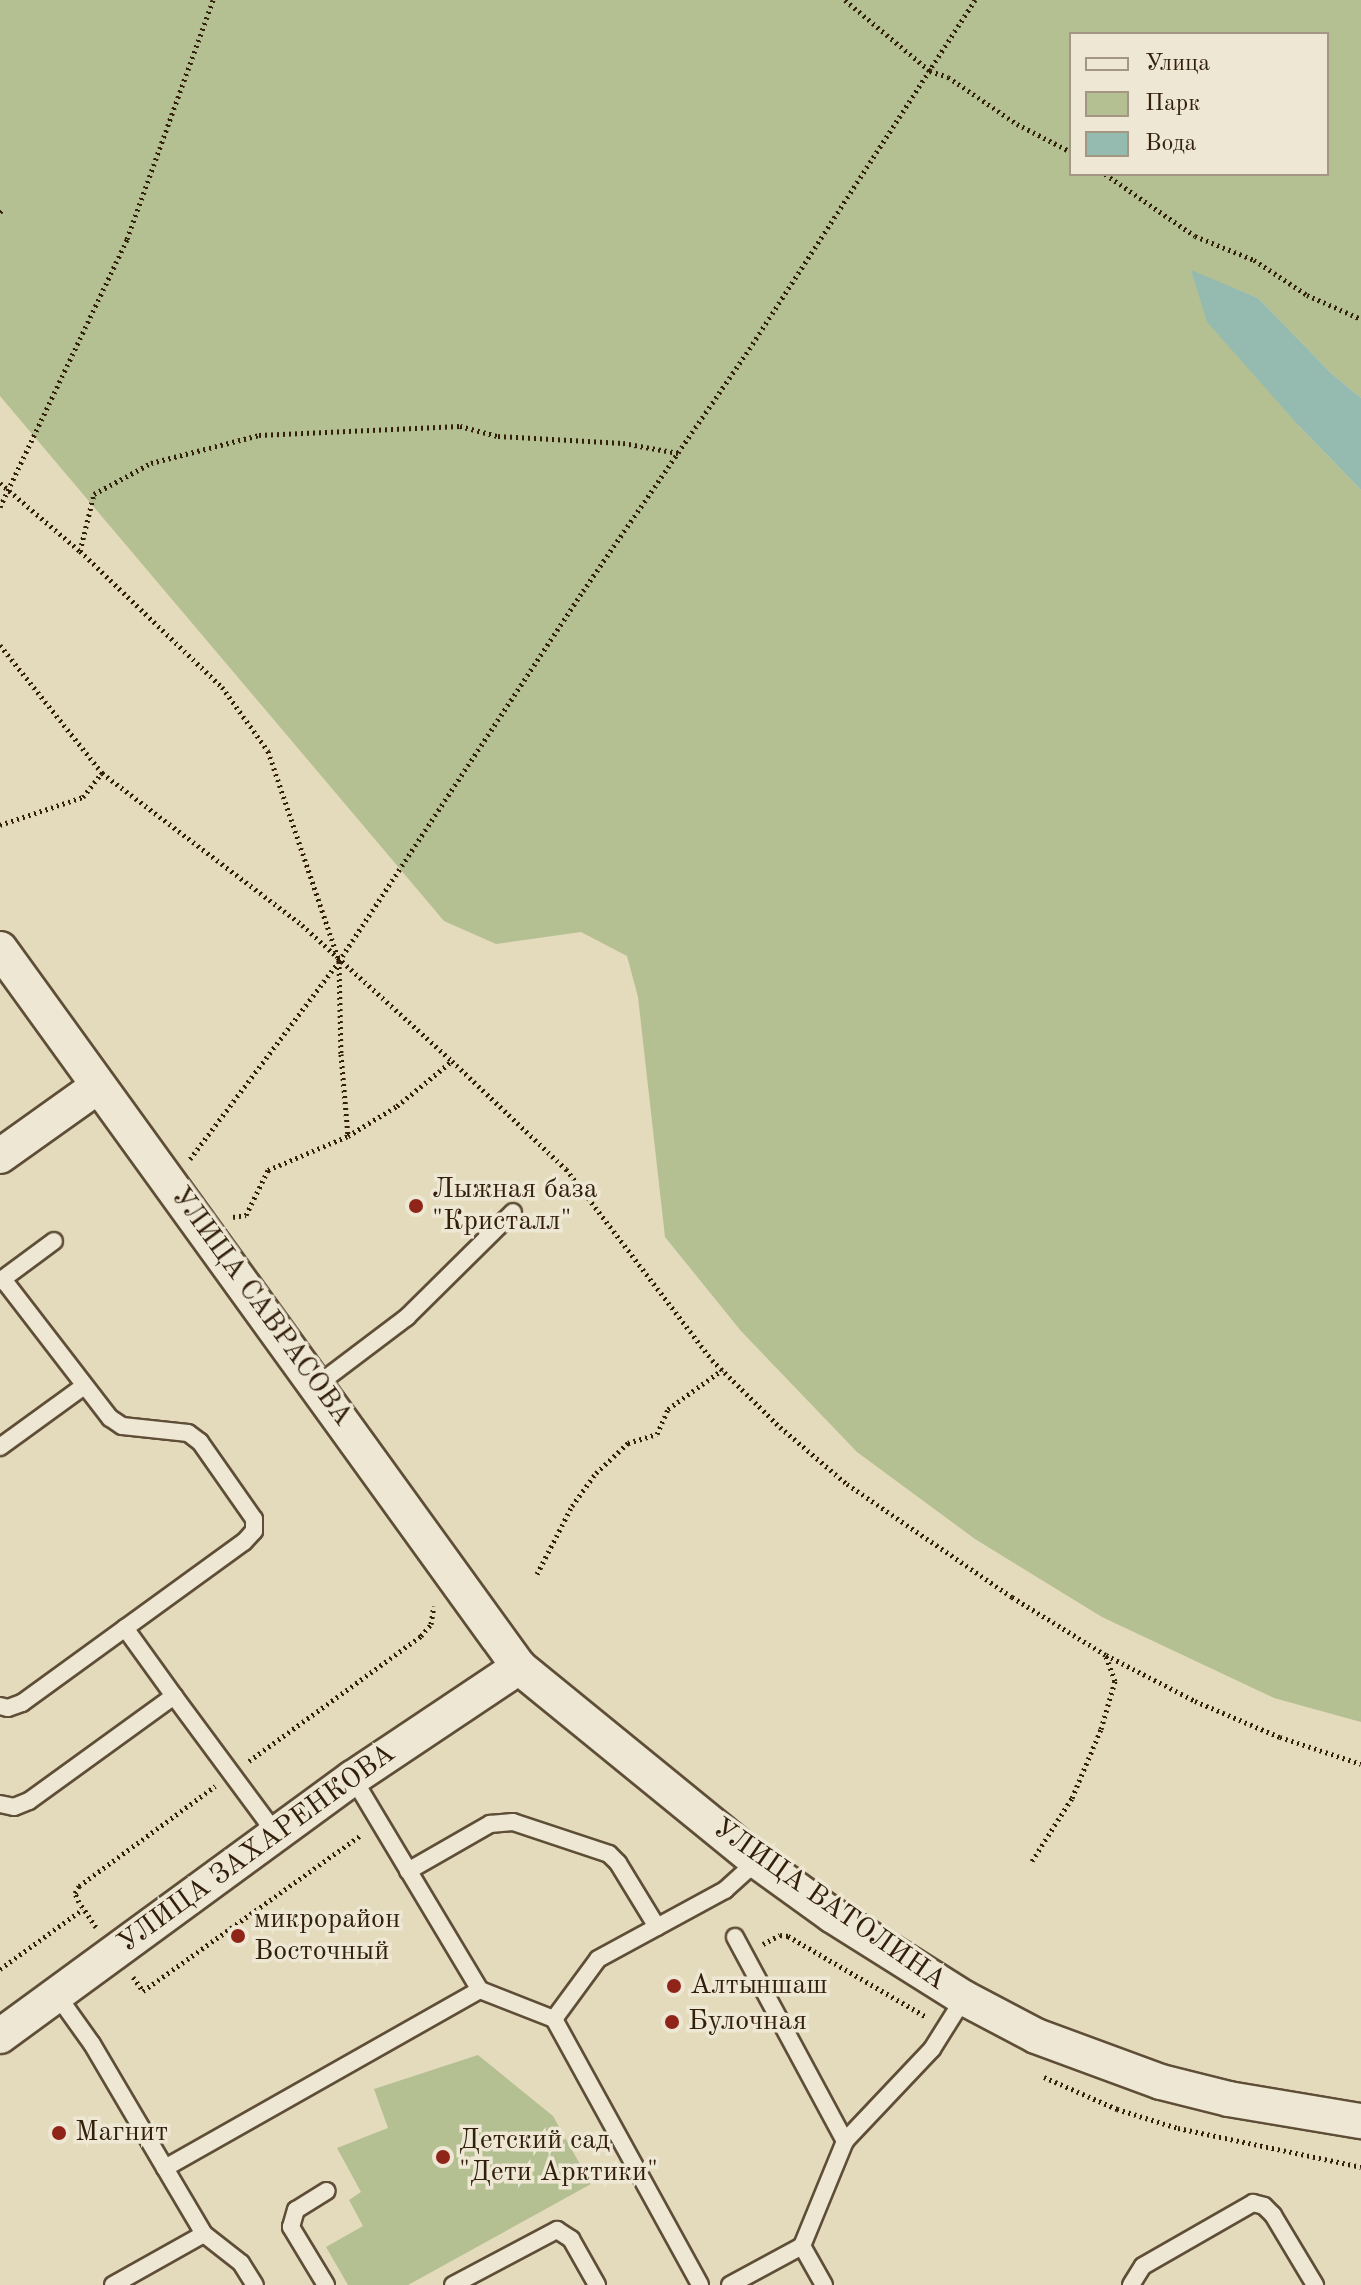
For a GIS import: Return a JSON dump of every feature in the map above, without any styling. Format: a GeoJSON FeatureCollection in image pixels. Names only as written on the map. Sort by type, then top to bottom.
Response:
{"type":"FeatureCollection","features":[{"type":"Feature","properties":{"kind":"street","name":"УЛИЦА САВРАСОВА"},"geometry":{"type":"LineString","coordinates":[[0,949],[519,1667]]}},
{"type":"Feature","properties":{"kind":"street"},"geometry":{"type":"LineString","coordinates":[[0,1156],[98,1086]]}},
{"type":"Feature","properties":{"kind":"street","name":"УЛИЦА ЗАХАРЕНКОВА"},"geometry":{"type":"LineString","coordinates":[[0,2036],[353,1778],[519,1667]]}},
{"type":"Feature","properties":{"kind":"street","name":"УЛИЦА ВАТОЛИНА"},"geometry":{"type":"LineString","coordinates":[[519,1667],[757,1861],[884,1949],[964,1998],[1036,2036],[1161,2082],[1229,2099],[1361,2121]]}},
{"type":"Feature","properties":{"kind":"lane"},"geometry":{"type":"LineString","coordinates":[[317,1385],[407,1317],[513,1212]]}},
{"type":"Feature","properties":{"kind":"lane"},"geometry":{"type":"LineString","coordinates":[[0,1706],[8,1708],[22,1703],[244,1542],[254,1531],[254,1519],[200,1442],[188,1433],[122,1426],[110,1418],[2,1280],[54,1241]]}},
{"type":"Feature","properties":{"kind":"lane"},"geometry":{"type":"LineString","coordinates":[[0,1447],[84,1386]]}},
{"type":"Feature","properties":{"kind":"lane"},"geometry":{"type":"LineString","coordinates":[[125,1628],[276,1834]]}},
{"type":"Feature","properties":{"kind":"lane"},"geometry":{"type":"LineString","coordinates":[[0,1804],[14,1807],[29,1801],[174,1696]]}},
{"type":"Feature","properties":{"kind":"lane"},"geometry":{"type":"LineString","coordinates":[[353,1778],[480,1990],[554,2019],[700,2285]]}},
{"type":"Feature","properties":{"kind":"lane"},"geometry":{"type":"LineString","coordinates":[[408,1871],[490,1824],[513,1822],[609,1854],[618,1863],[657,1927]]}},
{"type":"Feature","properties":{"kind":"lane"},"geometry":{"type":"LineString","coordinates":[[554,2019],[598,1959],[725,1890],[757,1861]]}},
{"type":"Feature","properties":{"kind":"lane"},"geometry":{"type":"LineString","coordinates":[[735,1937],[845,2141]]}},
{"type":"Feature","properties":{"kind":"lane"},"geometry":{"type":"LineString","coordinates":[[165,2168],[480,1990]]}},
{"type":"Feature","properties":{"kind":"lane"},"geometry":{"type":"LineString","coordinates":[[57,1995],[92,2044],[204,2234],[241,2263],[255,2285]]}},
{"type":"Feature","properties":{"kind":"lane"},"geometry":{"type":"LineString","coordinates":[[730,2285],[802,2246],[845,2141],[932,2049],[964,1998]]}},
{"type":"Feature","properties":{"kind":"lane"},"geometry":{"type":"LineString","coordinates":[[326,2285],[291,2227],[296,2210],[327,2191]]}},
{"type":"Feature","properties":{"kind":"lane"},"geometry":{"type":"LineString","coordinates":[[1131,2285],[1143,2266],[1253,2203],[1264,2206],[1273,2215],[1315,2285]]}},
{"type":"Feature","properties":{"kind":"lane"},"geometry":{"type":"LineString","coordinates":[[453,2285],[557,2230],[571,2239],[597,2285]]}},
{"type":"Feature","properties":{"kind":"lane"},"geometry":{"type":"LineString","coordinates":[[113,2285],[204,2234]]}},
{"type":"Feature","properties":{"kind":"lane"},"geometry":{"type":"LineString","coordinates":[[802,2246],[824,2285]]}},
{"type":"Feature","properties":{"kind":"path"},"geometry":{"type":"LineString","coordinates":[[0,507],[127,239],[213,0]]}},
{"type":"Feature","properties":{"kind":"path"},"geometry":{"type":"LineString","coordinates":[[845,0],[930,71],[948,77],[1017,124],[1069,151]]}},
{"type":"Feature","properties":{"kind":"path"},"geometry":{"type":"LineString","coordinates":[[172,1184],[339,961],[975,0]]}},
{"type":"Feature","properties":{"kind":"path"},"geometry":{"type":"LineString","coordinates":[[1108,176],[1195,236],[1254,260],[1307,295],[1361,319]]}},
{"type":"Feature","properties":{"kind":"path"},"geometry":{"type":"LineString","coordinates":[[80,551],[94,494],[151,463],[259,435],[460,426],[498,436],[623,443],[678,453]]}},
{"type":"Feature","properties":{"kind":"path"},"geometry":{"type":"LineString","coordinates":[[0,483],[80,551],[222,687],[268,751],[339,961],[341,1054],[348,1136]]}},
{"type":"Feature","properties":{"kind":"path"},"geometry":{"type":"LineString","coordinates":[[0,645],[102,773],[302,925],[566,1169],[722,1370],[780,1427],[847,1484],[1012,1597],[1106,1655],[1209,1707],[1280,1737],[1361,1764]]}},
{"type":"Feature","properties":{"kind":"path"},"geometry":{"type":"LineString","coordinates":[[0,825],[83,797],[102,773]]}},
{"type":"Feature","properties":{"kind":"path"},"geometry":{"type":"LineString","coordinates":[[219,1218],[246,1215],[268,1170],[348,1136],[397,1106],[452,1061]]}},
{"type":"Feature","properties":{"kind":"path"},"geometry":{"type":"LineString","coordinates":[[537,1574],[572,1506],[596,1473],[628,1443],[657,1434],[668,1409],[722,1370]]}},
{"type":"Feature","properties":{"kind":"path"},"geometry":{"type":"LineString","coordinates":[[379,1822],[143,1991],[83,1909],[75,1893],[79,1886],[421,1636],[431,1624],[435,1610],[430,1595]]}},
{"type":"Feature","properties":{"kind":"path"},"geometry":{"type":"LineString","coordinates":[[1032,1861],[1072,1798],[1101,1729],[1115,1681],[1106,1655]]}},
{"type":"Feature","properties":{"kind":"path"},"geometry":{"type":"LineString","coordinates":[[0,1969],[83,1909]]}},
{"type":"Feature","properties":{"kind":"green space"},"geometry":{"type":"Polygon","coordinates":[[[0,0],[1361,0],[1361,398],[1331,373],[1258,298],[1191,271],[1299,426],[1361,490],[1361,1722],[1274,1698],[1102,1617],[975,1539],[857,1452],[741,1331],[665,1237],[638,997],[627,956],[581,932],[496,944],[444,921],[0,396],[0,0]]]}},
{"type":"Feature","properties":{"kind":"green space","name":"Детский сад \"Дети Арктики\""},"geometry":{"type":"Polygon","coordinates":[[[478,2055],[553,2116],[591,2184],[408,2285],[348,2285],[326,2247],[363,2226],[349,2200],[361,2192],[337,2148],[388,2128],[374,2089],[478,2055]]]}},
{"type":"Feature","properties":{"kind":"water"},"geometry":{"type":"Polygon","coordinates":[[[1191,270],[1258,298],[1331,373],[1361,398],[1361,490],[1299,426],[1207,322],[1191,270]]]}},
{"type":"Feature","properties":{"kind":"place","name":"Лыжная база \"Кристалл\""},"geometry":{"type":"Point","coordinates":[416,1206]}},
{"type":"Feature","properties":{"kind":"place","name":"микрорайон Восточный"},"geometry":{"type":"Point","coordinates":[238,1936]}},
{"type":"Feature","properties":{"kind":"place","name":"Алтыншаш"},"geometry":{"type":"Point","coordinates":[674,1986]}},
{"type":"Feature","properties":{"kind":"place","name":"Булочная"},"geometry":{"type":"Point","coordinates":[672,2022]}},
{"type":"Feature","properties":{"kind":"place","name":"Магнит"},"geometry":{"type":"Point","coordinates":[59,2133]}},
{"type":"Feature","properties":{"kind":"place","name":"Детский сад \"Дети Арктики\""},"geometry":{"type":"Point","coordinates":[443,2157]}}]}
